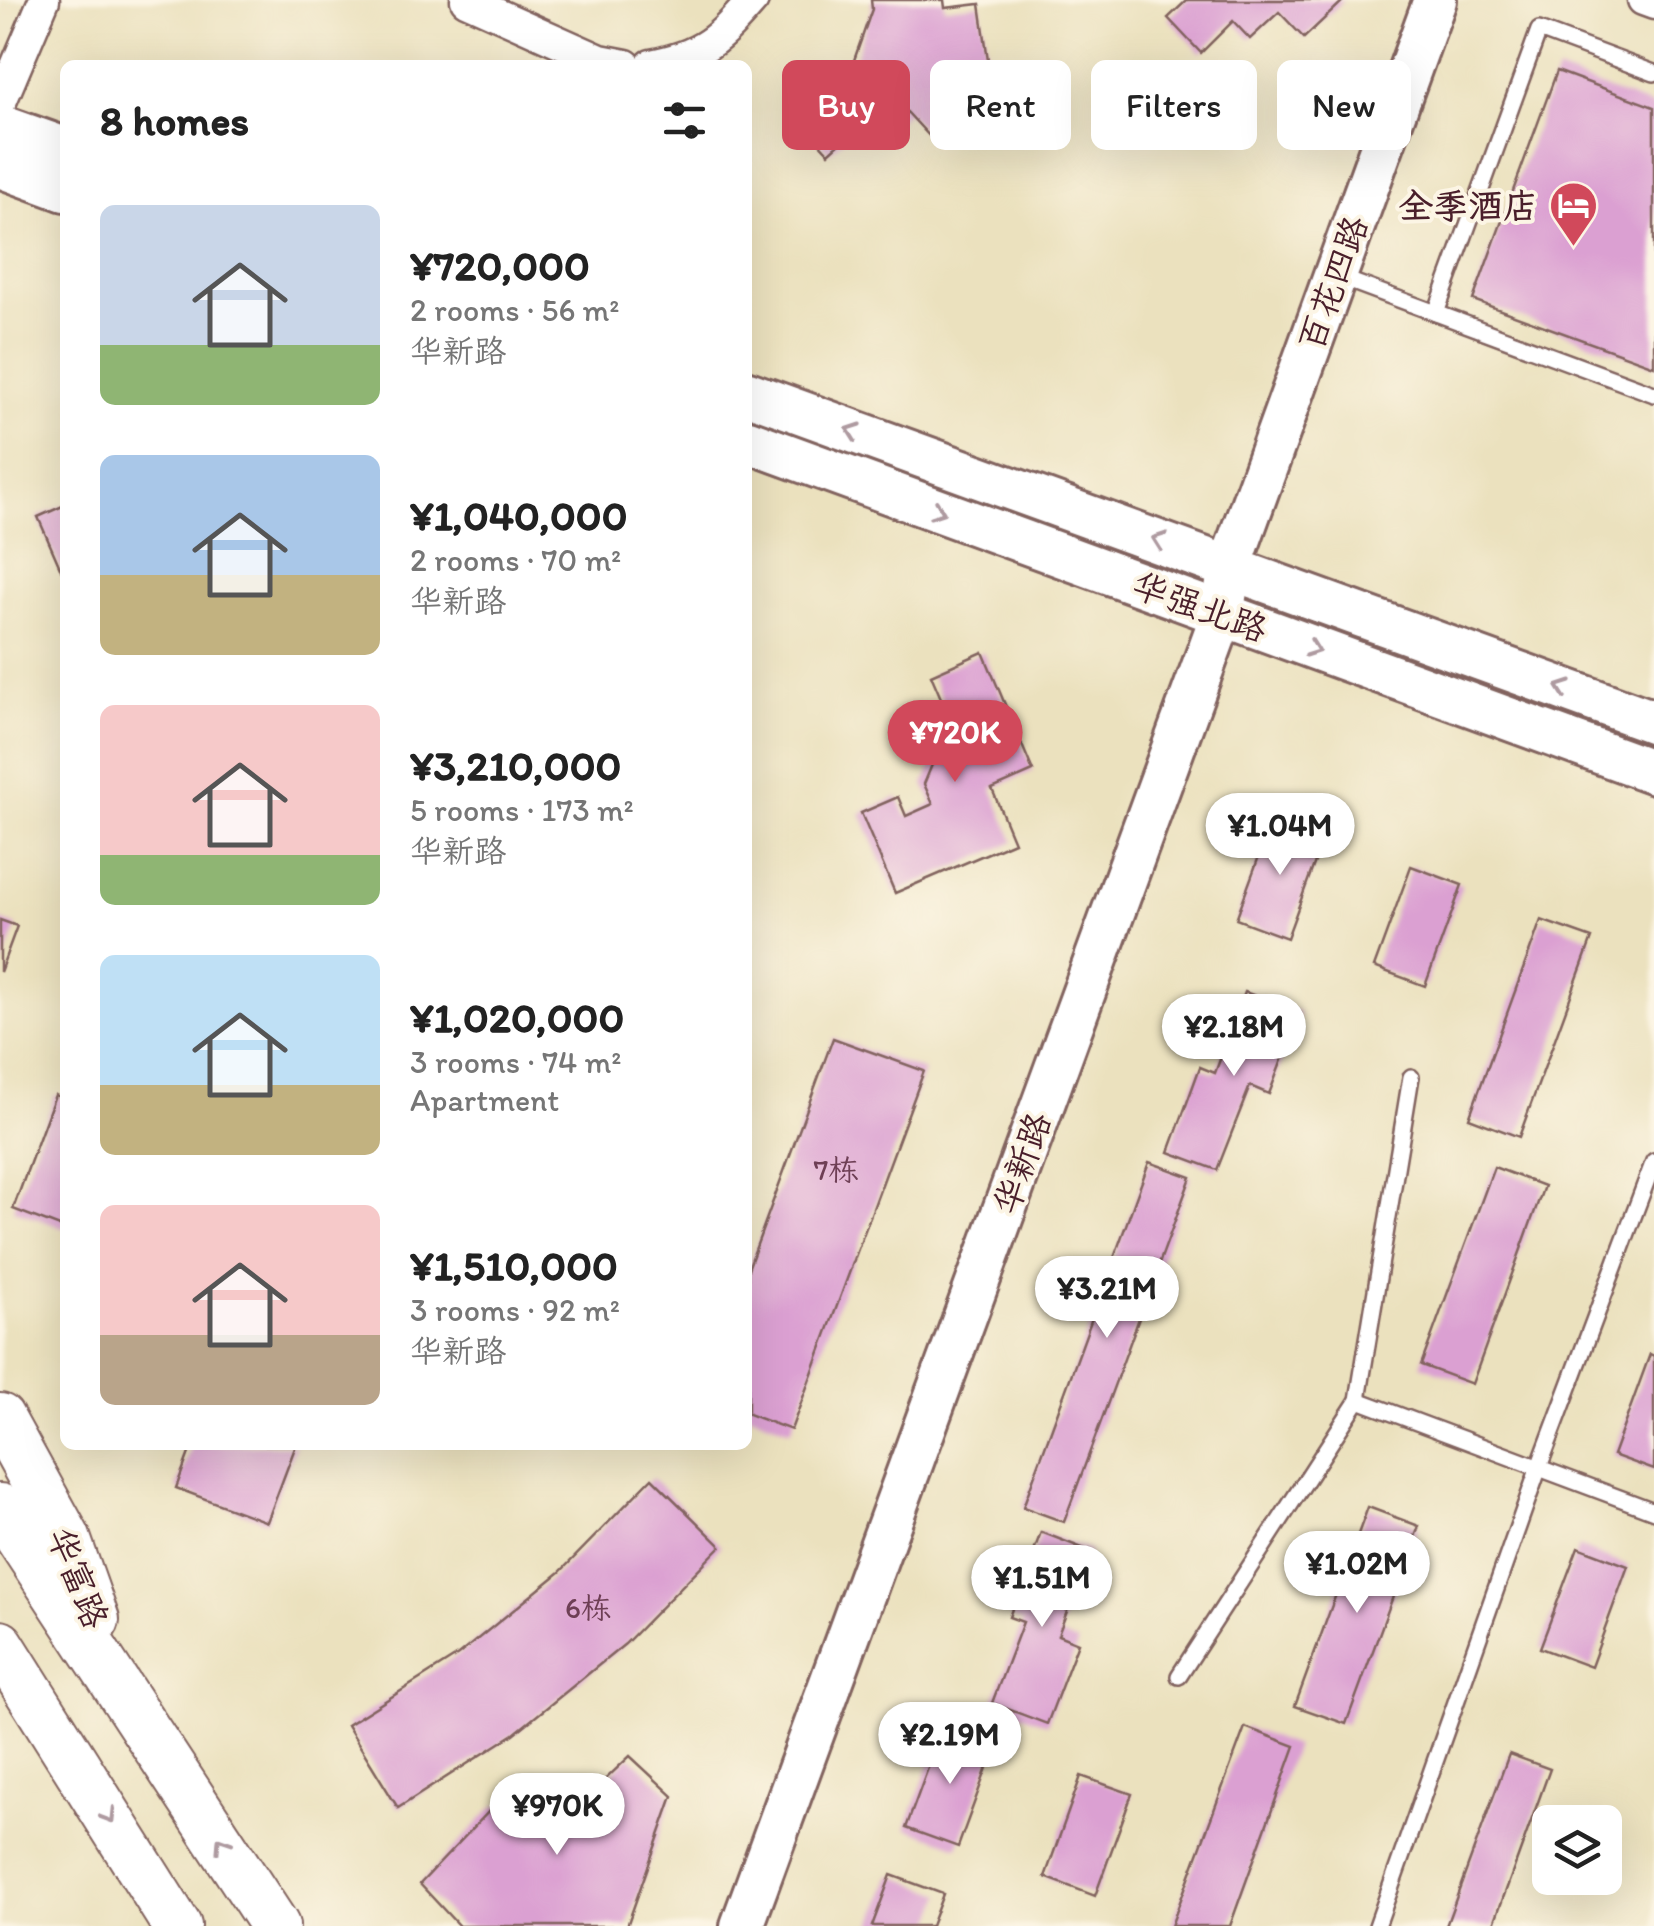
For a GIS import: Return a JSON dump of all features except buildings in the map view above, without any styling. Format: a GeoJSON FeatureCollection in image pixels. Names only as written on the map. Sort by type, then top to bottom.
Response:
{"type":"FeatureCollection","features":[{"type":"Feature","properties":{"kind":"main road","name":"百花四路"},"geometry":{"type":"LineString","coordinates":[[1230,566],[1435,0]]}},
{"type":"Feature","properties":{"kind":"main road"},"geometry":{"type":"LineString","coordinates":[[0,126],[60,147]]}},
{"type":"Feature","properties":{"kind":"main road"},"geometry":{"type":"LineString","coordinates":[[0,166],[60,188]]}},
{"type":"Feature","properties":{"kind":"main road","name":"华强北路"},"geometry":{"type":"LineString","coordinates":[[752,394],[1654,722]]}},
{"type":"Feature","properties":{"kind":"main road","name":"华强北路"},"geometry":{"type":"LineString","coordinates":[[752,442],[1654,772]]}},
{"type":"Feature","properties":{"kind":"main road","name":"华新路"},"geometry":{"type":"LineString","coordinates":[[742,1926],[1222,615],[1230,566]]}},
{"type":"Feature","properties":{"kind":"main road","name":"华富路"},"geometry":{"type":"LineString","coordinates":[[0,1418],[66,1538],[120,1689]]}},
{"type":"Feature","properties":{"kind":"main road","name":"华富路"},"geometry":{"type":"LineString","coordinates":[[0,1508],[275,1926]]}},
{"type":"Feature","properties":{"kind":"main road"},"geometry":{"type":"LineString","coordinates":[[0,1645],[177,1926]]}},
{"type":"Feature","properties":{"kind":"main road"},"geometry":{"type":"LineString","coordinates":[[0,1678],[57,1733]]}},
{"type":"Feature","properties":{"kind":"street"},"geometry":{"type":"LineString","coordinates":[[0,104],[44,0]]}},
{"type":"Feature","properties":{"kind":"street"},"geometry":{"type":"LineString","coordinates":[[466,0],[600,60]]}},
{"type":"Feature","properties":{"kind":"street"},"geometry":{"type":"LineString","coordinates":[[679,60],[717,41],[753,0]]}},
{"type":"Feature","properties":{"kind":"street"},"geometry":{"type":"LineString","coordinates":[[1643,0],[1654,4]]}},
{"type":"Feature","properties":{"kind":"lane"},"geometry":{"type":"LineString","coordinates":[[1436,313],[1539,30],[1654,73]]}},
{"type":"Feature","properties":{"kind":"lane"},"geometry":{"type":"LineString","coordinates":[[1336,276],[1654,394]]}},
{"type":"Feature","properties":{"kind":"lane"},"geometry":{"type":"LineString","coordinates":[[1179,1676],[1358,1400],[1412,1076]]}},
{"type":"Feature","properties":{"kind":"lane"},"geometry":{"type":"LineString","coordinates":[[1378,1926],[1539,1468],[1654,1161]]}},
{"type":"Feature","properties":{"kind":"lane"},"geometry":{"type":"LineString","coordinates":[[1358,1400],[1654,1511]]}},
{"type":"Feature","properties":{"kind":"place","name":"全季酒店"},"geometry":{"type":"Point","coordinates":[1573,248]}}]}
